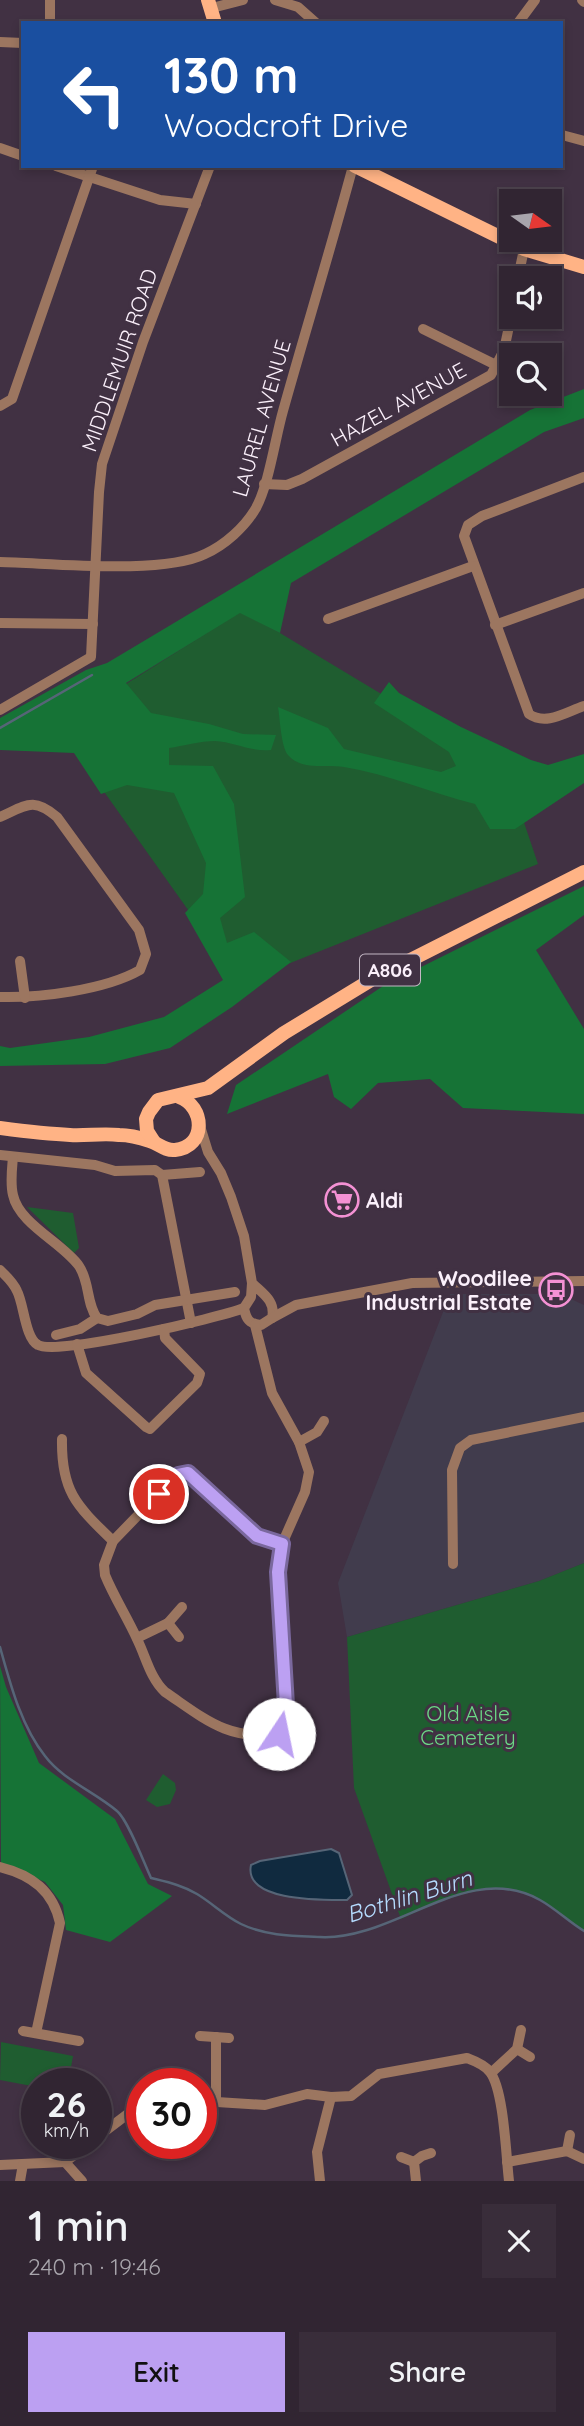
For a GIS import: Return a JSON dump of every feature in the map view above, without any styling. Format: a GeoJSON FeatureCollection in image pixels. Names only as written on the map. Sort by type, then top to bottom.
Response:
{"type":"FeatureCollection","features":[{"type":"Feature","properties":{"kind":"main road"},"geometry":{"type":"LineString","coordinates":[[210,4],[214,21]]}},
{"type":"Feature","properties":{"kind":"main road"},"geometry":{"type":"LineString","coordinates":[[358,168],[499,237]]}},
{"type":"Feature","properties":{"kind":"main road"},"geometry":{"type":"LineString","coordinates":[[534,252],[584,267]]}},
{"type":"Feature","properties":{"kind":"main road","name":"A806"},"geometry":{"type":"LineString","coordinates":[[179,1097],[208,1088],[285,1033],[370,980],[584,872]]}},
{"type":"Feature","properties":{"kind":"main road","name":"A806"},"geometry":{"type":"LineString","coordinates":[[198,1118],[208,1088]]}},
{"type":"Feature","properties":{"kind":"main road"},"geometry":{"type":"LineString","coordinates":[[0,1128],[71,1135],[120,1135],[154,1142],[167,1149],[184,1147],[196,1138],[198,1118],[190,1102],[179,1097],[165,1097],[153,1105],[146,1119],[147,1131],[154,1142]]}},
{"type":"Feature","properties":{"kind":"main road"},"geometry":{"type":"LineString","coordinates":[[120,1135],[146,1119]]}},
{"type":"Feature","properties":{"kind":"street"},"geometry":{"type":"LineString","coordinates":[[50,0],[50,21]]}},
{"type":"Feature","properties":{"kind":"street"},"geometry":{"type":"LineString","coordinates":[[210,4],[243,0]]}},
{"type":"Feature","properties":{"kind":"street"},"geometry":{"type":"LineString","coordinates":[[276,0],[298,7],[314,21]]}},
{"type":"Feature","properties":{"kind":"street"},"geometry":{"type":"LineString","coordinates":[[519,21],[535,0]]}},
{"type":"Feature","properties":{"kind":"street"},"geometry":{"type":"LineString","coordinates":[[0,42],[21,43]]}},
{"type":"Feature","properties":{"kind":"street"},"geometry":{"type":"LineString","coordinates":[[563,135],[584,141]]}},
{"type":"Feature","properties":{"kind":"street"},"geometry":{"type":"LineString","coordinates":[[0,148],[21,155]]}},
{"type":"Feature","properties":{"kind":"street"},"geometry":{"type":"LineString","coordinates":[[68,168],[91,172],[160,200],[196,204]]}},
{"type":"Feature","properties":{"kind":"street","name":"MIDDLEMUIR ROAD"},"geometry":{"type":"LineString","coordinates":[[0,710],[92,657],[102,464],[143,342],[209,168]]}},
{"type":"Feature","properties":{"kind":"street","name":"LAUREL AVENUE"},"geometry":{"type":"LineString","coordinates":[[0,562],[97,565],[181,562],[208,553],[229,539],[249,518],[257,507],[264,484],[353,168]]}},
{"type":"Feature","properties":{"kind":"street"},"geometry":{"type":"LineString","coordinates":[[0,406],[12,399],[91,172]]}},
{"type":"Feature","properties":{"kind":"street"},"geometry":{"type":"LineString","coordinates":[[423,329],[498,366]]}},
{"type":"Feature","properties":{"kind":"street","name":"HAZEL AVENUE"},"geometry":{"type":"LineString","coordinates":[[264,484],[287,485],[302,479],[491,375],[505,350],[509,329]]}},
{"type":"Feature","properties":{"kind":"street"},"geometry":{"type":"LineString","coordinates":[[584,477],[482,516],[468,525],[464,536],[528,713],[536,719],[545,720],[584,706]]}},
{"type":"Feature","properties":{"kind":"street"},"geometry":{"type":"LineString","coordinates":[[328,620],[473,566]]}},
{"type":"Feature","properties":{"kind":"street"},"geometry":{"type":"LineString","coordinates":[[495,625],[584,593]]}},
{"type":"Feature","properties":{"kind":"street"},"geometry":{"type":"LineString","coordinates":[[0,623],[93,624]]}},
{"type":"Feature","properties":{"kind":"street"},"geometry":{"type":"LineString","coordinates":[[0,817],[29,804],[43,805],[57,817],[139,930],[146,954],[140,970],[125,979],[40,997],[0,997]]}},
{"type":"Feature","properties":{"kind":"street"},"geometry":{"type":"LineString","coordinates":[[20,961],[25,998]]}},
{"type":"Feature","properties":{"kind":"street"},"geometry":{"type":"LineString","coordinates":[[198,1118],[208,1152],[221,1173],[239,1223],[250,1263],[251,1297],[272,1393],[299,1442],[308,1465],[309,1481],[282,1544],[278,1572],[287,1722],[279,1734],[254,1736],[232,1733],[189,1708],[158,1685],[105,1575],[104,1565],[113,1541],[174,1478],[185,1472],[191,1474],[257,1536],[282,1544]]}},
{"type":"Feature","properties":{"kind":"street"},"geometry":{"type":"LineString","coordinates":[[184,1147],[208,1152]]}},
{"type":"Feature","properties":{"kind":"street"},"geometry":{"type":"LineString","coordinates":[[0,1155],[95,1165],[115,1171],[155,1170],[162,1175],[200,1172]]}},
{"type":"Feature","properties":{"kind":"street"},"geometry":{"type":"LineString","coordinates":[[13,1157],[12,1184],[18,1208],[80,1267],[91,1307],[97,1318],[108,1321],[137,1314],[155,1305],[235,1292]]}},
{"type":"Feature","properties":{"kind":"street"},"geometry":{"type":"LineString","coordinates":[[162,1175],[191,1323]]}},
{"type":"Feature","properties":{"kind":"street"},"geometry":{"type":"LineString","coordinates":[[0,1270],[12,1281],[17,1291],[31,1338],[38,1346],[51,1348],[225,1316],[257,1318],[296,1305],[412,1283],[584,1281]]}},
{"type":"Feature","properties":{"kind":"street"},"geometry":{"type":"LineString","coordinates":[[252,1283],[268,1299],[274,1310],[257,1318]]}},
{"type":"Feature","properties":{"kind":"street"},"geometry":{"type":"LineString","coordinates":[[251,1297],[258,1295],[296,1305]]}},
{"type":"Feature","properties":{"kind":"street"},"geometry":{"type":"LineString","coordinates":[[56,1335],[80,1329],[97,1318]]}},
{"type":"Feature","properties":{"kind":"street"},"geometry":{"type":"LineString","coordinates":[[77,1344],[86,1373],[150,1429],[197,1383],[200,1374],[165,1338],[164,1329]]}},
{"type":"Feature","properties":{"kind":"street"},"geometry":{"type":"LineString","coordinates":[[453,1564],[452,1470],[460,1448],[471,1440],[584,1417]]}},
{"type":"Feature","properties":{"kind":"street"},"geometry":{"type":"LineString","coordinates":[[299,1442],[317,1432],[324,1421]]}},
{"type":"Feature","properties":{"kind":"street"},"geometry":{"type":"LineString","coordinates":[[65,1445],[63,1472],[71,1496],[86,1516],[113,1541]]}},
{"type":"Feature","properties":{"kind":"street"},"geometry":{"type":"LineString","coordinates":[[137,1638],[168,1623],[182,1607]]}},
{"type":"Feature","properties":{"kind":"street"},"geometry":{"type":"LineString","coordinates":[[168,1623],[179,1637]]}},
{"type":"Feature","properties":{"kind":"street"},"geometry":{"type":"LineString","coordinates":[[0,1867],[37,1883],[57,1908],[60,1923],[36,2033]]}},
{"type":"Feature","properties":{"kind":"street"},"geometry":{"type":"LineString","coordinates":[[491,2073],[517,2049],[521,2030]]}},
{"type":"Feature","properties":{"kind":"street"},"geometry":{"type":"LineString","coordinates":[[23,2031],[79,2041]]}},
{"type":"Feature","properties":{"kind":"street"},"geometry":{"type":"LineString","coordinates":[[200,2036],[229,2038]]}},
{"type":"Feature","properties":{"kind":"street"},"geometry":{"type":"LineString","coordinates":[[216,2037],[216,2068]]}},
{"type":"Feature","properties":{"kind":"street"},"geometry":{"type":"LineString","coordinates":[[517,2049],[530,2057]]}},
{"type":"Feature","properties":{"kind":"street"},"geometry":{"type":"LineString","coordinates":[[217,2102],[265,2105],[307,2094],[351,2096],[379,2074],[460,2058],[478,2063],[491,2073],[498,2091],[509,2181]]}},
{"type":"Feature","properties":{"kind":"street"},"geometry":{"type":"LineString","coordinates":[[320,2181],[317,2152],[331,2097]]}},
{"type":"Feature","properties":{"kind":"street"},"geometry":{"type":"LineString","coordinates":[[112,2125],[126,2114]]}},
{"type":"Feature","properties":{"kind":"street"},"geometry":{"type":"LineString","coordinates":[[568,2151],[570,2135]]}},
{"type":"Feature","properties":{"kind":"street"},"geometry":{"type":"LineString","coordinates":[[507,2162],[568,2151],[584,2159]]}},
{"type":"Feature","properties":{"kind":"street"},"geometry":{"type":"LineString","coordinates":[[414,2162],[431,2153]]}},
{"type":"Feature","properties":{"kind":"street"},"geometry":{"type":"LineString","coordinates":[[401,2157],[414,2162]]}},
{"type":"Feature","properties":{"kind":"street"},"geometry":{"type":"LineString","coordinates":[[0,2165],[65,2162],[69,2159]]}},
{"type":"Feature","properties":{"kind":"street"},"geometry":{"type":"LineString","coordinates":[[65,2162],[82,2181]]}},
{"type":"Feature","properties":{"kind":"street"},"geometry":{"type":"LineString","coordinates":[[414,2162],[416,2181]]}},
{"type":"Feature","properties":{"kind":"street"},"geometry":{"type":"LineString","coordinates":[[20,2181],[23,2164]]}},
{"type":"Feature","properties":{"kind":"shaded area","name":"Woodilee Industrial Estate"},"geometry":{"type":"Polygon","coordinates":[[[450,1294],[560,1294],[584,1305],[584,1563],[539,1581],[347,1637],[338,1583],[450,1294]]]}},
{"type":"Feature","properties":{"kind":"green space"},"geometry":{"type":"Polygon","coordinates":[[[584,389],[584,418],[544,432],[291,583],[280,633],[240,613],[126,683],[151,713],[209,724],[243,734],[276,735],[271,750],[256,750],[215,741],[169,748],[169,765],[213,766],[234,804],[245,897],[220,918],[227,943],[254,932],[291,962],[232,1007],[170,1048],[105,1064],[0,1066],[0,1046],[10,1048],[89,1037],[164,1017],[223,980],[185,913],[203,894],[206,863],[174,793],[127,785],[101,794],[74,753],[0,750],[0,718],[86,670],[107,663],[530,410],[540,406],[562,406],[562,398],[584,389]]]}},
{"type":"Feature","properties":{"kind":"green space"},"geometry":{"type":"Polygon","coordinates":[[[240,612],[280,633],[506,769],[538,864],[240,983],[58,727],[240,612]]]}},
{"type":"Feature","properties":{"kind":"green space"},"geometry":{"type":"Polygon","coordinates":[[[389,682],[399,693],[461,727],[531,760],[548,765],[584,754],[584,783],[515,829],[490,829],[475,804],[361,770],[307,765],[288,755],[282,739],[278,707],[328,728],[344,749],[441,772],[456,766],[449,752],[374,703],[389,682]]]}},
{"type":"Feature","properties":{"kind":"green space"},"geometry":{"type":"Polygon","coordinates":[[[584,886],[584,915],[536,950],[584,1029],[584,1114],[463,1108],[430,1079],[378,1083],[351,1109],[334,1097],[328,1074],[227,1114],[236,1085],[383,986],[584,886]]]}},
{"type":"Feature","properties":{"kind":"green space"},"geometry":{"type":"Polygon","coordinates":[[[27,1207],[73,1213],[79,1248],[74,1253],[27,1207]]]}},
{"type":"Feature","properties":{"kind":"green space","name":"Old Aisle Cemetery"},"geometry":{"type":"Polygon","coordinates":[[[584,1563],[584,1931],[540,1900],[505,1890],[469,1893],[401,1919],[354,1788],[347,1637],[539,1581],[584,1563]]]}},
{"type":"Feature","properties":{"kind":"green space"},"geometry":{"type":"Polygon","coordinates":[[[0,1666],[6,1687],[39,1763],[115,1819],[148,1884],[172,1896],[110,1942],[66,1930],[63,1905],[45,1882],[1,1863],[0,1666]]]}},
{"type":"Feature","properties":{"kind":"green space"},"geometry":{"type":"Polygon","coordinates":[[[163,1774],[175,1783],[176,1790],[170,1804],[157,1807],[146,1800],[163,1774]]]}},
{"type":"Feature","properties":{"kind":"green space"},"geometry":{"type":"Polygon","coordinates":[[[1,2042],[73,2056],[71,2068],[21,2068],[21,2084],[0,2080],[1,2042]]]}},
{"type":"Feature","properties":{"kind":"water"},"geometry":{"type":"Polygon","coordinates":[[[331,1849],[339,1853],[352,1895],[347,1900],[287,1896],[259,1886],[252,1877],[251,1865],[260,1861],[331,1849]]]}},
{"type":"Feature","properties":{"kind":"waterway"},"geometry":{"type":"LineString","coordinates":[[0,728],[92,675]]}},
{"type":"Feature","properties":{"kind":"waterway","name":"Bothlin Burn"},"geometry":{"type":"LineString","coordinates":[[0,1647],[17,1704],[37,1744],[61,1772],[117,1811],[131,1832],[151,1878],[191,1891],[241,1924],[280,1935],[348,1935],[458,1895],[485,1889],[513,1890],[540,1900],[584,1931]]}},
{"type":"Feature","properties":{"kind":"place","name":"Aldi"},"geometry":{"type":"Point","coordinates":[342,1200]}},
{"type":"Feature","properties":{"kind":"place","name":"Woodilee Industrial Estate"},"geometry":{"type":"Point","coordinates":[556,1290]}},
{"type":"Feature","properties":{"kind":"route"},"geometry":{"type":"LineString","coordinates":[[159,1494],[178,1475],[185,1472],[191,1474],[257,1536],[282,1544],[278,1572],[287,1722],[279,1734]]}}]}
